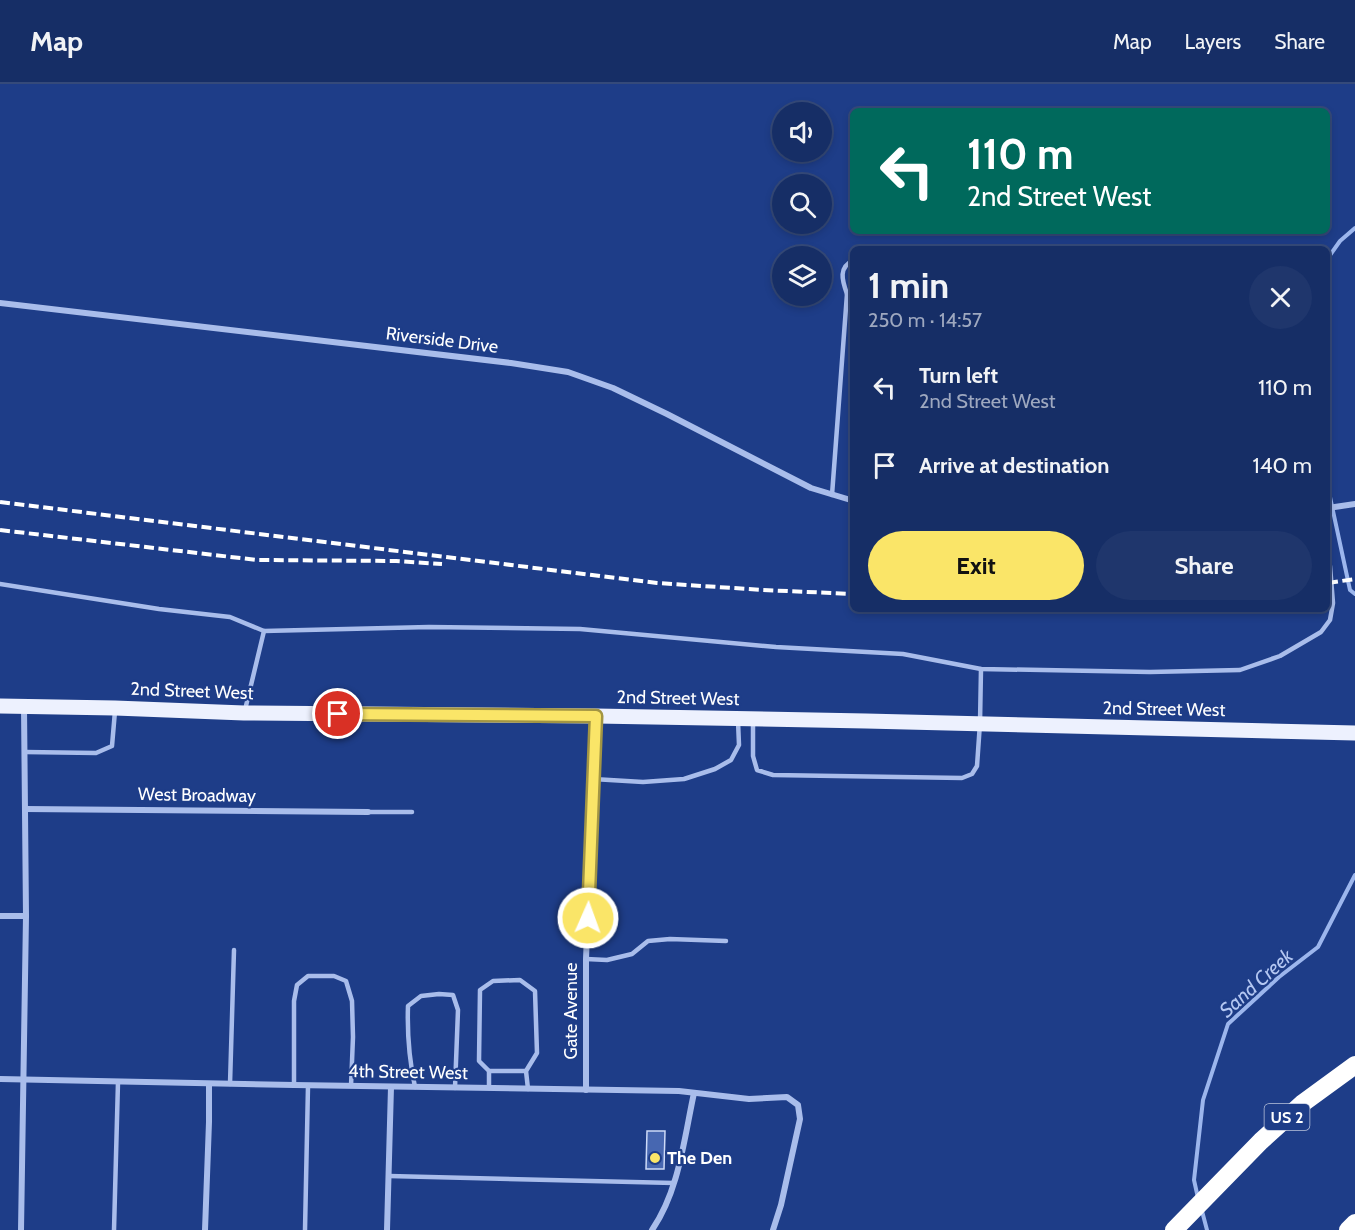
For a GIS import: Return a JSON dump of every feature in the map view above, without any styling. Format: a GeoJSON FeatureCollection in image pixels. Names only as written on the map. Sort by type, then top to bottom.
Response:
{"type":"FeatureCollection","features":[{"type":"Feature","properties":{"kind":"highway","name":"US 2"},"geometry":{"type":"LineString","coordinates":[[1175,1229],[1261,1140],[1302,1103],[1355,1065]]}},
{"type":"Feature","properties":{"kind":"highway"},"geometry":{"type":"LineString","coordinates":[[1348,1230],[1355,1223]]}},
{"type":"Feature","properties":{"kind":"main road","name":"2nd Street West"},"geometry":{"type":"LineString","coordinates":[[0,706],[244,713],[980,723],[1355,733]]}},
{"type":"Feature","properties":{"kind":"street","name":"Riverside Drive"},"geometry":{"type":"LineString","coordinates":[[0,303],[511,363],[568,372],[613,388],[811,488],[850,500]]}},
{"type":"Feature","properties":{"kind":"street"},"geometry":{"type":"LineString","coordinates":[[1330,508],[1355,504]]}},
{"type":"Feature","properties":{"kind":"street"},"geometry":{"type":"LineString","coordinates":[[21,1230],[26,916],[24,707]]}},
{"type":"Feature","properties":{"kind":"street","name":"Gate Avenue"},"geometry":{"type":"LineString","coordinates":[[586,1090],[586,959],[596,716]]}},
{"type":"Feature","properties":{"kind":"street","name":"West Broadway"},"geometry":{"type":"LineString","coordinates":[[25,809],[368,812]]}},
{"type":"Feature","properties":{"kind":"street"},"geometry":{"type":"LineString","coordinates":[[0,916],[26,916]]}},
{"type":"Feature","properties":{"kind":"street","name":"4th Street West"},"geometry":{"type":"LineString","coordinates":[[0,1079],[679,1091],[748,1099],[787,1097],[798,1105],[801,1119],[773,1230]]}},
{"type":"Feature","properties":{"kind":"street"},"geometry":{"type":"LineString","coordinates":[[206,1230],[209,1084]]}},
{"type":"Feature","properties":{"kind":"street"},"geometry":{"type":"LineString","coordinates":[[387,1230],[391,1087]]}},
{"type":"Feature","properties":{"kind":"street"},"geometry":{"type":"LineString","coordinates":[[652,1230],[659,1220],[674,1183],[694,1093]]}},
{"type":"Feature","properties":{"kind":"lane"},"geometry":{"type":"LineString","coordinates":[[832,495],[847,294],[842,275],[847,263],[850,262]]}},
{"type":"Feature","properties":{"kind":"lane"},"geometry":{"type":"LineString","coordinates":[[0,584],[159,609],[230,617],[264,631],[429,627],[580,629],[776,647],[903,654],[981,669],[1150,672],[1240,670],[1280,656],[1321,632],[1330,620],[1333,603],[1330,566]]}},
{"type":"Feature","properties":{"kind":"lane"},"geometry":{"type":"LineString","coordinates":[[244,713],[264,631]]}},
{"type":"Feature","properties":{"kind":"lane"},"geometry":{"type":"LineString","coordinates":[[746,719],[757,770],[773,775],[962,778],[972,774],[977,766],[981,669]]}},
{"type":"Feature","properties":{"kind":"lane"},"geometry":{"type":"LineString","coordinates":[[25,752],[96,753],[112,746],[115,708]]}},
{"type":"Feature","properties":{"kind":"lane"},"geometry":{"type":"LineString","coordinates":[[593,780],[643,782],[684,779],[715,769],[731,760],[739,745],[746,719]]}},
{"type":"Feature","properties":{"kind":"lane"},"geometry":{"type":"LineString","coordinates":[[368,812],[412,812]]}},
{"type":"Feature","properties":{"kind":"lane"},"geometry":{"type":"LineString","coordinates":[[586,959],[606,960],[632,954],[648,941],[670,939],[726,941]]}},
{"type":"Feature","properties":{"kind":"lane"},"geometry":{"type":"LineString","coordinates":[[230,1084],[234,950]]}},
{"type":"Feature","properties":{"kind":"lane"},"geometry":{"type":"LineString","coordinates":[[294,1085],[294,1000],[297,985],[308,975],[334,976],[346,981],[352,1001],[351,1086]]}},
{"type":"Feature","properties":{"kind":"lane"},"geometry":{"type":"LineString","coordinates":[[489,1088],[489,1071],[479,1061],[480,990],[493,981],[520,980],[535,991],[537,1053],[526,1071],[528,1089]]}},
{"type":"Feature","properties":{"kind":"lane"},"geometry":{"type":"LineString","coordinates":[[415,1087],[409,1062],[408,1006],[421,996],[440,993],[453,995],[458,1010],[455,1088]]}},
{"type":"Feature","properties":{"kind":"lane"},"geometry":{"type":"LineString","coordinates":[[489,1071],[526,1071]]}},
{"type":"Feature","properties":{"kind":"lane"},"geometry":{"type":"LineString","coordinates":[[114,1230],[118,1082]]}},
{"type":"Feature","properties":{"kind":"lane"},"geometry":{"type":"LineString","coordinates":[[306,1230],[308,1086]]}},
{"type":"Feature","properties":{"kind":"lane"},"geometry":{"type":"LineString","coordinates":[[389,1176],[674,1183]]}},
{"type":"Feature","properties":{"kind":"building","name":"The Den"},"geometry":{"type":"Polygon","coordinates":[[[647,1131],[665,1131],[664,1169],[646,1169],[647,1131]]]}},
{"type":"Feature","properties":{"kind":"waterway","name":"Sand Creek"},"geometry":{"type":"LineString","coordinates":[[1330,255],[1340,241],[1355,228]]}},
{"type":"Feature","properties":{"kind":"waterway","name":"Sand Creek"},"geometry":{"type":"LineString","coordinates":[[1330,497],[1350,590],[1355,594]]}},
{"type":"Feature","properties":{"kind":"waterway","name":"Sand Creek"},"geometry":{"type":"LineString","coordinates":[[1198,1198],[1194,1180],[1203,1100],[1228,1024],[1279,977],[1318,947],[1355,875]]}},
{"type":"Feature","properties":{"kind":"waterway","name":"Sand Creek"},"geometry":{"type":"LineString","coordinates":[[1202,1211],[1207,1230]]}},
{"type":"Feature","properties":{"kind":"railway"},"geometry":{"type":"LineString","coordinates":[[0,502],[657,583],[850,594]]}},
{"type":"Feature","properties":{"kind":"railway"},"geometry":{"type":"LineString","coordinates":[[0,530],[257,560],[396,561],[442,564]]}},
{"type":"Feature","properties":{"kind":"railway"},"geometry":{"type":"LineString","coordinates":[[1330,583],[1355,579]]}},
{"type":"Feature","properties":{"kind":"place","name":"The Den"},"geometry":{"type":"Point","coordinates":[655,1158]}},
{"type":"Feature","properties":{"kind":"route"},"geometry":{"type":"LineString","coordinates":[[338,714],[596,716],[588,918]]}}]}
